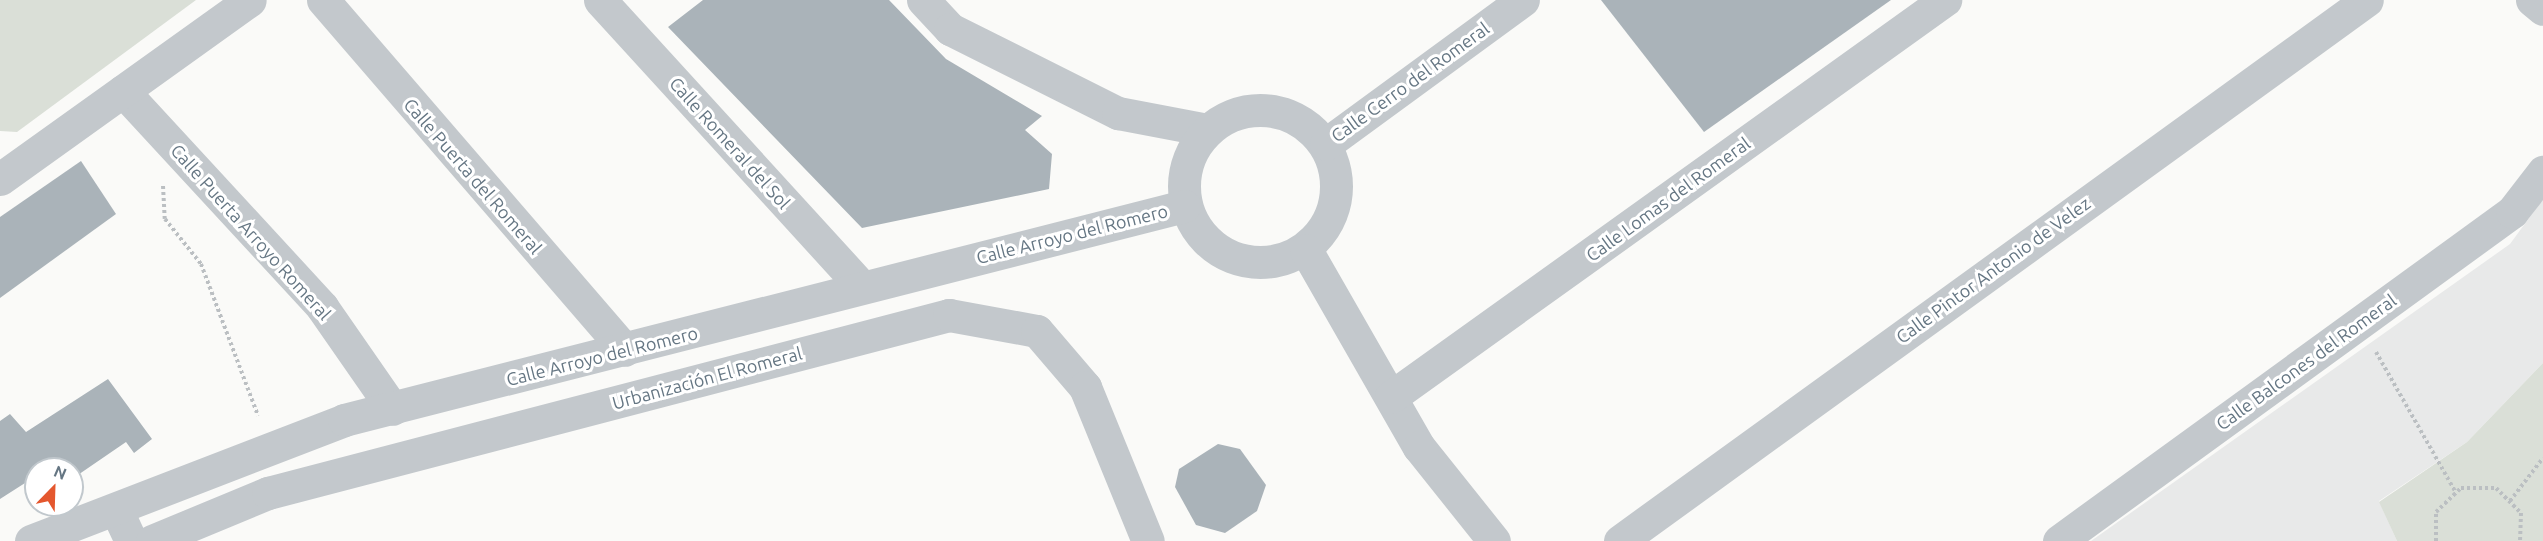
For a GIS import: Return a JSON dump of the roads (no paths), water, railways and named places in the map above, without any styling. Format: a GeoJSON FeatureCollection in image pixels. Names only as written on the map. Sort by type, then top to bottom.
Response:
{"type":"FeatureCollection","features":[{"type":"Feature","properties":{"kind":"street"},"geometry":{"type":"LineString","coordinates":[[0,179],[250,0]]}},
{"type":"Feature","properties":{"kind":"street","name":"Calle Puerta del Romeral"},"geometry":{"type":"LineString","coordinates":[[323,0],[625,350]]}},
{"type":"Feature","properties":{"kind":"street","name":"Calle Romeral del Sol"},"geometry":{"type":"LineString","coordinates":[[600,0],[860,285]]}},
{"type":"Feature","properties":{"kind":"street"},"geometry":{"type":"LineString","coordinates":[[923,0],[950,29],[1118,113],[1207,130]]}},
{"type":"Feature","properties":{"kind":"street","name":"Calle Cerro del Romeral"},"geometry":{"type":"LineString","coordinates":[[1326,144],[1523,0]]}},
{"type":"Feature","properties":{"kind":"street","name":"Calle Lomas del Romeral"},"geometry":{"type":"LineString","coordinates":[[1391,398],[1945,0]]}},
{"type":"Feature","properties":{"kind":"street","name":"Calle Pintor Antonio de Velez"},"geometry":{"type":"LineString","coordinates":[[1620,541],[2367,0]]}},
{"type":"Feature","properties":{"kind":"street"},"geometry":{"type":"LineString","coordinates":[[2532,0],[2543,9]]}},
{"type":"Feature","properties":{"kind":"street","name":"Calle Puerta Arroyo Romeral"},"geometry":{"type":"LineString","coordinates":[[123,91],[322,307],[393,409]]}},
{"type":"Feature","properties":{"kind":"street"},"geometry":{"type":"LineString","coordinates":[[1257,109],[1291,115],[1326,144],[1333,158],[1336,209],[1306,250],[1290,259],[1230,259],[1198,234],[1184,206],[1188,157],[1207,130],[1231,115],[1257,109]]}},
{"type":"Feature","properties":{"kind":"street","name":"Calle Balcones del Romeral"},"geometry":{"type":"LineString","coordinates":[[2059,541],[2512,212],[2543,172]]}},
{"type":"Feature","properties":{"kind":"street","name":"Calle Arroyo del Romero"},"geometry":{"type":"LineString","coordinates":[[31,541],[344,420],[625,350],[860,285],[1184,206]]}},
{"type":"Feature","properties":{"kind":"street"},"geometry":{"type":"LineString","coordinates":[[1306,250],[1419,447],[1494,541]]}},
{"type":"Feature","properties":{"kind":"street","name":"Urbanización El Romeral"},"geometry":{"type":"LineString","coordinates":[[152,541],[268,493],[950,315],[1038,331],[1085,387],[1149,541]]}},
{"type":"Feature","properties":{"kind":"street"},"geometry":{"type":"LineString","coordinates":[[116,509],[132,541]]}}]}
